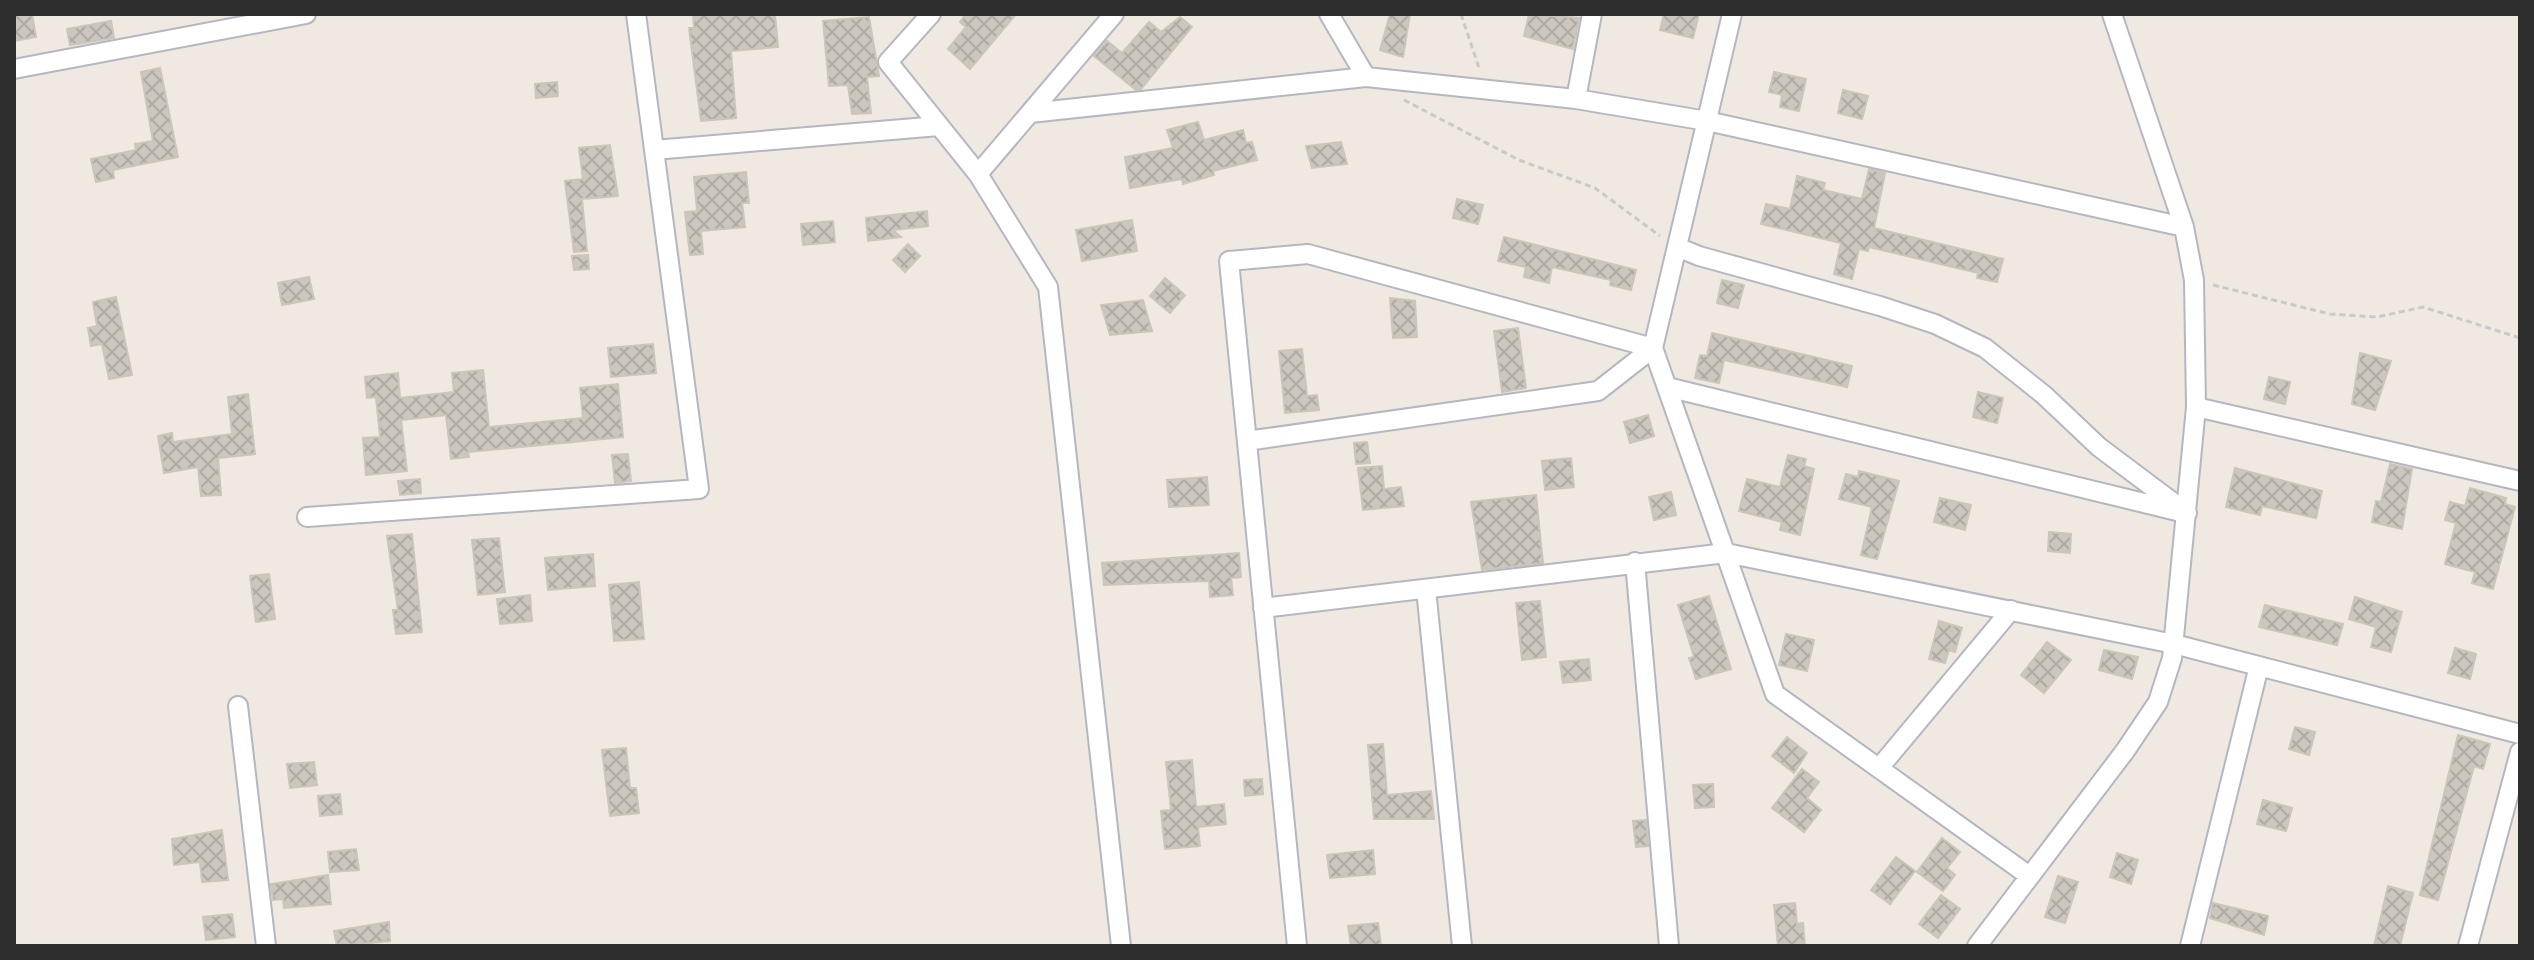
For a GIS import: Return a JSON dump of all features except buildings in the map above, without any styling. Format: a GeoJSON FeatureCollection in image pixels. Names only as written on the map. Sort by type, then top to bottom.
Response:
{"type":"FeatureCollection","features":[{"type":"Feature","properties":{"kind":"street"},"geometry":{"type":"LineString","coordinates":[[14,69],[306,14]]}},
{"type":"Feature","properties":{"kind":"street"},"geometry":{"type":"LineString","coordinates":[[307,517],[699,489],[636,14]]}},
{"type":"Feature","properties":{"kind":"street"},"geometry":{"type":"LineString","coordinates":[[931,14],[888,62],[978,174],[1048,287],[1121,946]]}},
{"type":"Feature","properties":{"kind":"street"},"geometry":{"type":"LineString","coordinates":[[978,174],[1114,14]]}},
{"type":"Feature","properties":{"kind":"street"},"geometry":{"type":"LineString","coordinates":[[1329,14],[1366,77]]}},
{"type":"Feature","properties":{"kind":"street"},"geometry":{"type":"LineString","coordinates":[[1576,99],[1592,14]]}},
{"type":"Feature","properties":{"kind":"street"},"geometry":{"type":"LineString","coordinates":[[1732,14],[1653,348],[1775,694],[2028,875]]}},
{"type":"Feature","properties":{"kind":"street"},"geometry":{"type":"LineString","coordinates":[[1977,946],[2125,751],[2158,702],[2167,680],[2174,644],[2196,407],[2194,280],[2184,227],[2112,14]]}},
{"type":"Feature","properties":{"kind":"street"},"geometry":{"type":"LineString","coordinates":[[1030,113],[1366,77],[1576,99],[1707,121],[2184,227]]}},
{"type":"Feature","properties":{"kind":"street"},"geometry":{"type":"LineString","coordinates":[[654,150],[939,126]]}},
{"type":"Feature","properties":{"kind":"street"},"geometry":{"type":"LineString","coordinates":[[1677,247],[1935,324],[1985,348],[2044,395],[2099,447],[2187,513]]}},
{"type":"Feature","properties":{"kind":"street"},"geometry":{"type":"LineString","coordinates":[[1297,946],[1229,261],[1308,254],[1653,348]]}},
{"type":"Feature","properties":{"kind":"street"},"geometry":{"type":"LineString","coordinates":[[1247,441],[1598,391],[1653,348]]}},
{"type":"Feature","properties":{"kind":"street"},"geometry":{"type":"LineString","coordinates":[[1667,387],[2187,513]]}},
{"type":"Feature","properties":{"kind":"street"},"geometry":{"type":"LineString","coordinates":[[2196,407],[2520,481]]}},
{"type":"Feature","properties":{"kind":"street"},"geometry":{"type":"LineString","coordinates":[[1263,608],[1726,553],[2174,644],[2520,734]]}},
{"type":"Feature","properties":{"kind":"street"},"geometry":{"type":"LineString","coordinates":[[1635,562],[1669,946]]}},
{"type":"Feature","properties":{"kind":"street"},"geometry":{"type":"LineString","coordinates":[[1426,589],[1462,946]]}},
{"type":"Feature","properties":{"kind":"street"},"geometry":{"type":"LineString","coordinates":[[1879,768],[2011,610]]}},
{"type":"Feature","properties":{"kind":"street"},"geometry":{"type":"LineString","coordinates":[[2190,946],[2259,666]]}},
{"type":"Feature","properties":{"kind":"street"},"geometry":{"type":"LineString","coordinates":[[238,706],[266,946]]}},
{"type":"Feature","properties":{"kind":"street"},"geometry":{"type":"LineString","coordinates":[[2468,946],[2520,752]]}},
{"type":"Feature","properties":{"kind":"path"},"geometry":{"type":"LineString","coordinates":[[1461,14],[1486,90]]}},
{"type":"Feature","properties":{"kind":"path"},"geometry":{"type":"LineString","coordinates":[[1403,99],[1506,155],[1595,188],[1637,223],[1677,247]]}},
{"type":"Feature","properties":{"kind":"path"},"geometry":{"type":"LineString","coordinates":[[2194,280],[2330,314],[2377,317],[2423,307],[2520,338]]}}]}
